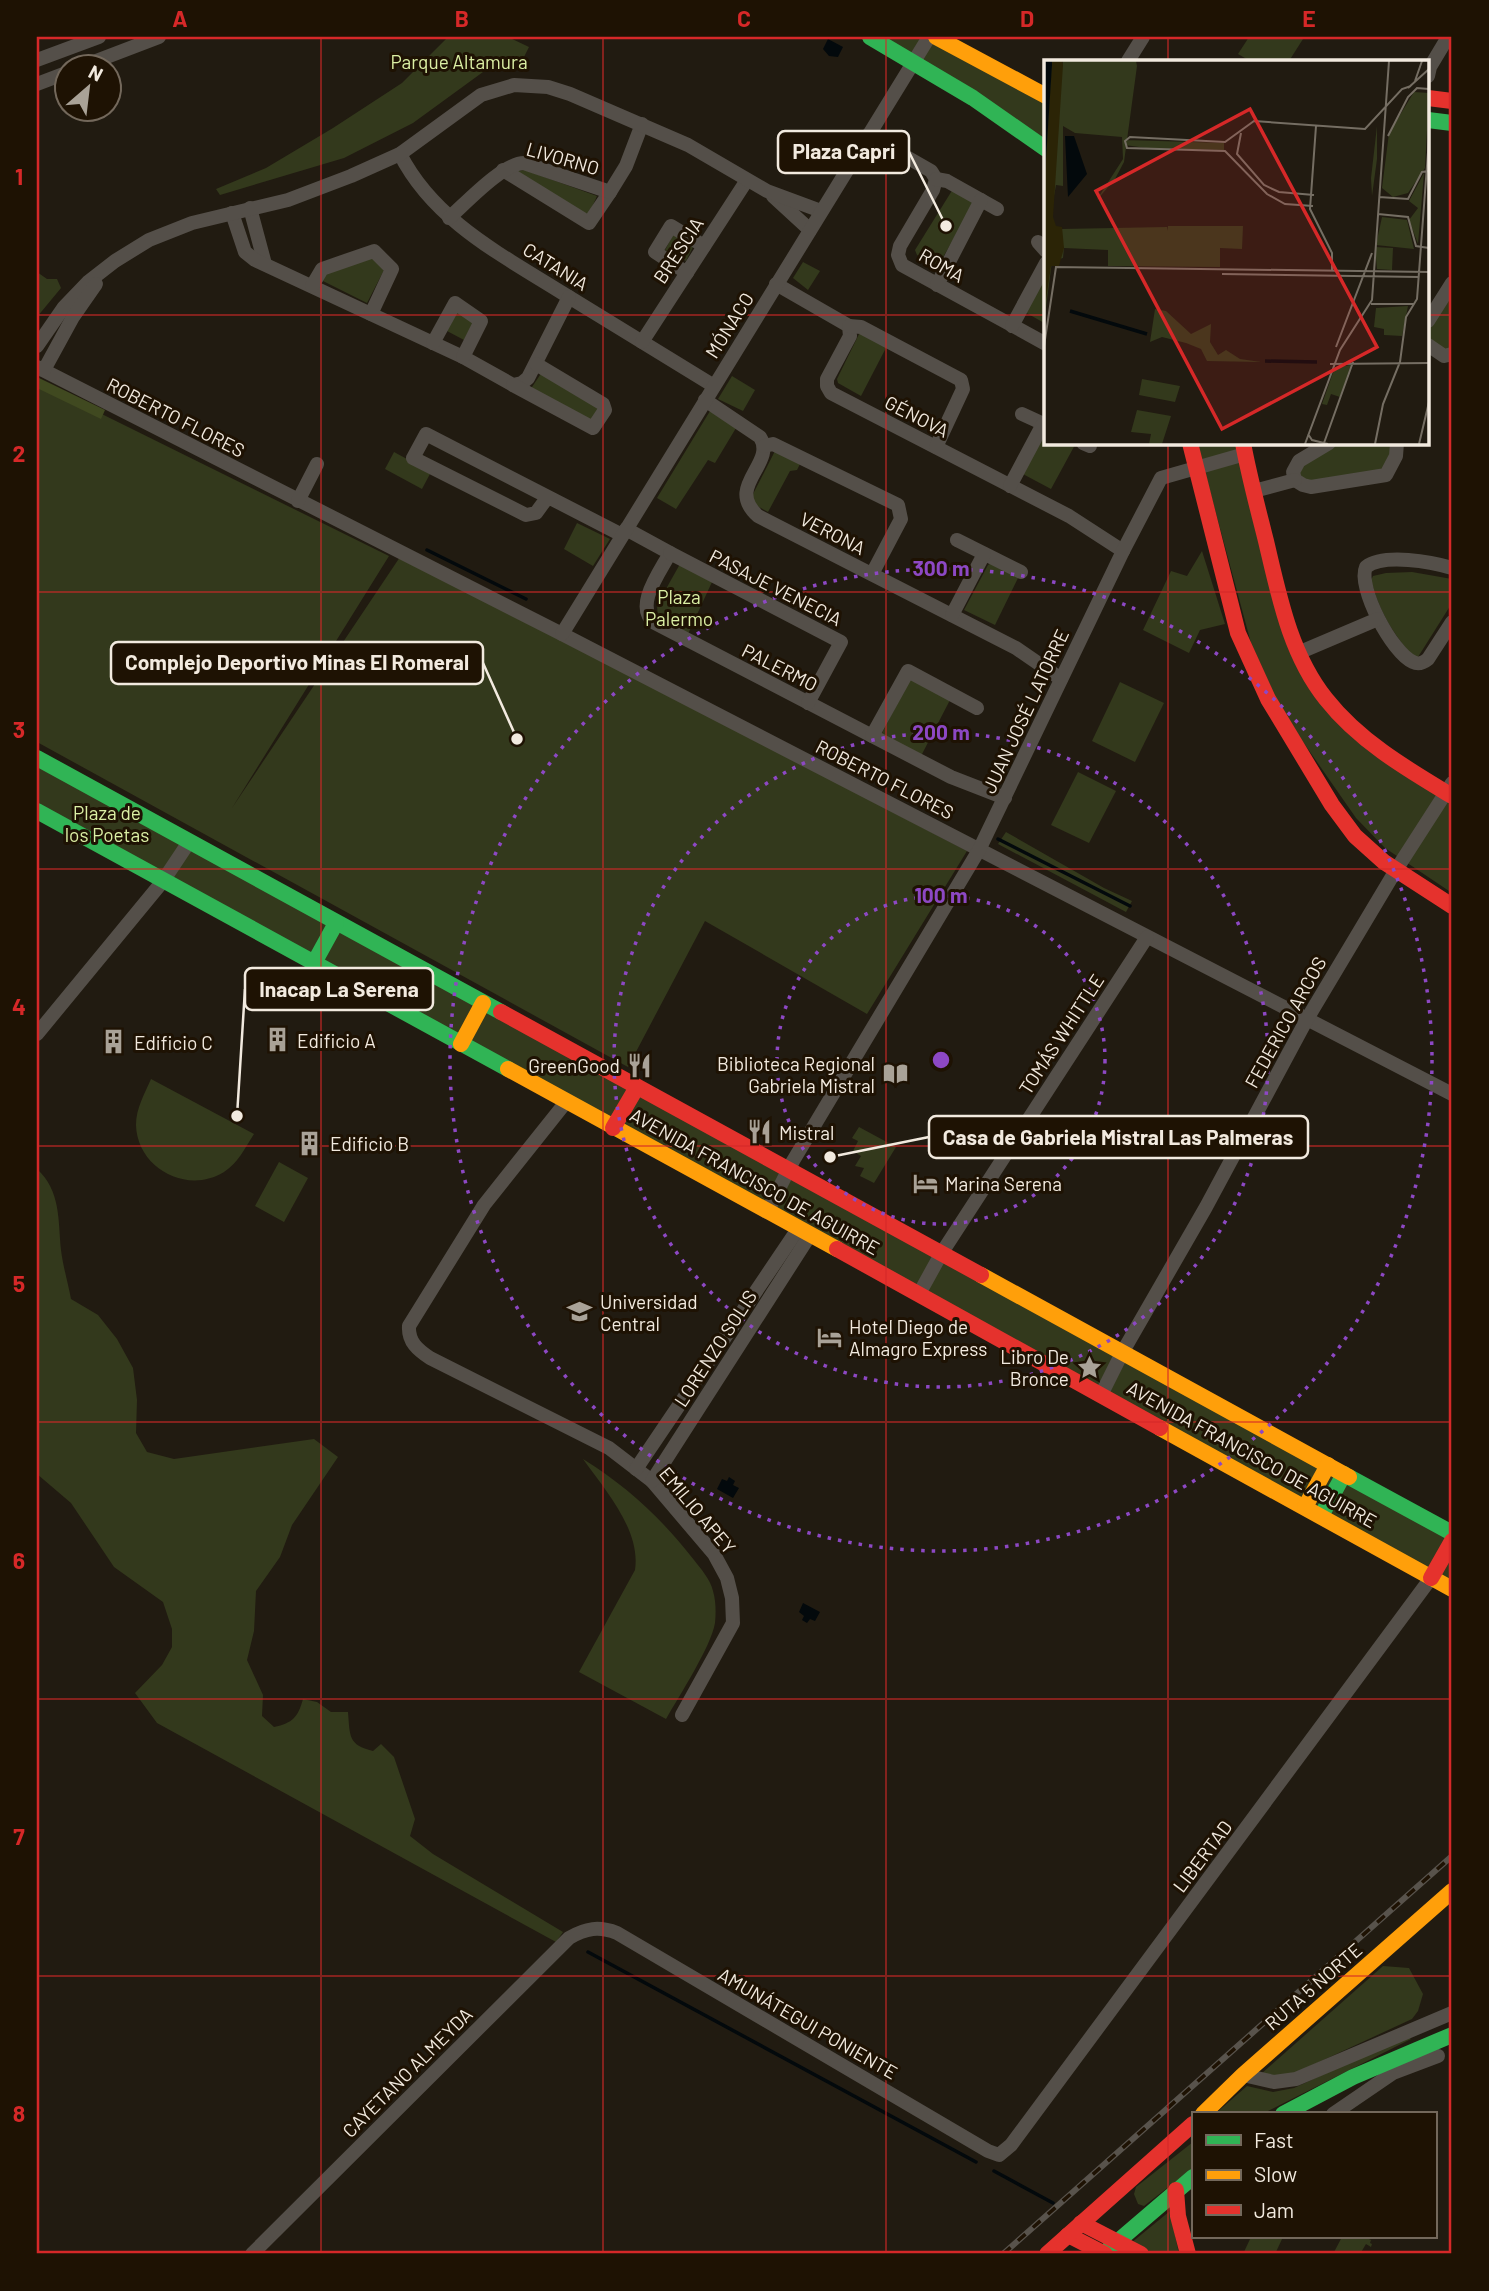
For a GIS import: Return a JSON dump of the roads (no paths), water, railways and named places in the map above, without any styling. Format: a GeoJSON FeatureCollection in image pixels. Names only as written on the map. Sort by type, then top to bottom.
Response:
{"type":"FeatureCollection","features":[{"type":"Feature","properties":{"kind":"main road"},"geometry":{"type":"LineString","coordinates":[[870,37],[972,98],[1044,148]]}},
{"type":"Feature","properties":{"kind":"main road"},"geometry":{"type":"LineString","coordinates":[[936,37],[1044,95]]}},
{"type":"Feature","properties":{"kind":"main road"},"geometry":{"type":"LineString","coordinates":[[1430,96],[1452,100]]}},
{"type":"Feature","properties":{"kind":"main road"},"geometry":{"type":"LineString","coordinates":[[1431,120],[1452,123]]}},
{"type":"Feature","properties":{"kind":"main road"},"geometry":{"type":"LineString","coordinates":[[1189,444],[1238,633],[1255,675],[1343,821],[1372,853],[1452,906]]}},
{"type":"Feature","properties":{"kind":"main road"},"geometry":{"type":"LineString","coordinates":[[1244,448],[1285,623],[1308,673],[1327,700],[1347,721],[1392,757],[1450,791]]}},
{"type":"Feature","properties":{"kind":"main road","name":"AVENIDA FRANCISCO DE AGUIRRE"},"geometry":{"type":"LineString","coordinates":[[38,761],[1452,1533]]}},
{"type":"Feature","properties":{"kind":"main road","name":"AVENIDA FRANCISCO DE AGUIRRE"},"geometry":{"type":"LineString","coordinates":[[37,811],[1452,1587]]}},
{"type":"Feature","properties":{"kind":"main road"},"geometry":{"type":"LineString","coordinates":[[314,963],[336,923]]}},
{"type":"Feature","properties":{"kind":"main road"},"geometry":{"type":"LineString","coordinates":[[461,1044],[483,1003]]}},
{"type":"Feature","properties":{"kind":"main road"},"geometry":{"type":"LineString","coordinates":[[613,1128],[637,1087]]}},
{"type":"Feature","properties":{"kind":"main road"},"geometry":{"type":"LineString","coordinates":[[1305,1507],[1328,1465]]}},
{"type":"Feature","properties":{"kind":"main road"},"geometry":{"type":"LineString","coordinates":[[1321,1516],[1344,1474]]}},
{"type":"Feature","properties":{"kind":"main road"},"geometry":{"type":"LineString","coordinates":[[1432,1578],[1452,1541]]}},
{"type":"Feature","properties":{"kind":"main road","name":"RUTA 5 NORTE"},"geometry":{"type":"LineString","coordinates":[[1205,2112],[1452,1891]]}},
{"type":"Feature","properties":{"kind":"main road"},"geometry":{"type":"LineString","coordinates":[[1287,2112],[1353,2077],[1420,2056],[1452,2035]]}},
{"type":"Feature","properties":{"kind":"main road"},"geometry":{"type":"LineString","coordinates":[[1046,2254],[1192,2125]]}},
{"type":"Feature","properties":{"kind":"main road"},"geometry":{"type":"LineString","coordinates":[[1107,2251],[1192,2178]]}},
{"type":"Feature","properties":{"kind":"main road"},"geometry":{"type":"LineString","coordinates":[[1124,2186],[1123,2196],[1130,2207],[1142,2213],[1152,2211]]}},
{"type":"Feature","properties":{"kind":"main road"},"geometry":{"type":"LineString","coordinates":[[1176,2190],[1178,2216],[1188,2254]]}},
{"type":"Feature","properties":{"kind":"main road"},"geometry":{"type":"LineString","coordinates":[[1081,2223],[1107,2251]]}},
{"type":"Feature","properties":{"kind":"main road"},"geometry":{"type":"LineString","coordinates":[[1068,2235],[1107,2251],[1141,2254]]}},
{"type":"Feature","properties":{"kind":"street"},"geometry":{"type":"LineString","coordinates":[[37,60],[99,37]]}},
{"type":"Feature","properties":{"kind":"street","name":"MÓNACO"},"geometry":{"type":"LineString","coordinates":[[562,634],[929,37]]}},
{"type":"Feature","properties":{"kind":"street"},"geometry":{"type":"LineString","coordinates":[[1129,60],[1143,37]]}},
{"type":"Feature","properties":{"kind":"street"},"geometry":{"type":"LineString","coordinates":[[1430,67],[1448,37]]}},
{"type":"Feature","properties":{"kind":"street"},"geometry":{"type":"LineString","coordinates":[[118,52],[154,38]]}},
{"type":"Feature","properties":{"kind":"street"},"geometry":{"type":"LineString","coordinates":[[37,346],[75,294],[115,261],[167,232],[288,200],[351,176],[400,154],[481,94],[514,85],[537,85],[559,90],[642,124],[688,145],[767,191],[821,211]]}},
{"type":"Feature","properties":{"kind":"street","name":"LIVORNO"},"geometry":{"type":"LineString","coordinates":[[449,218],[511,164],[524,163],[610,192],[626,166],[642,124]]}},
{"type":"Feature","properties":{"kind":"street"},"geometry":{"type":"LineString","coordinates":[[868,135],[931,171],[936,179],[947,181],[997,209]]}},
{"type":"Feature","properties":{"kind":"street","name":"CATANIA"},"geometry":{"type":"LineString","coordinates":[[400,154],[417,184],[449,218],[498,253],[714,386]]}},
{"type":"Feature","properties":{"kind":"street"},"geometry":{"type":"LineString","coordinates":[[503,170],[589,223],[610,192]]}},
{"type":"Feature","properties":{"kind":"street","name":"ROMA"},"geometry":{"type":"LineString","coordinates":[[936,179],[933,190],[900,246],[898,255],[902,265],[1044,343]]}},
{"type":"Feature","properties":{"kind":"street","name":"BRESCIA"},"geometry":{"type":"LineString","coordinates":[[642,342],[747,180]]}},
{"type":"Feature","properties":{"kind":"street"},"geometry":{"type":"LineString","coordinates":[[767,191],[810,230]]}},
{"type":"Feature","properties":{"kind":"street"},"geometry":{"type":"LineString","coordinates":[[937,285],[981,200]]}},
{"type":"Feature","properties":{"kind":"street"},"geometry":{"type":"LineString","coordinates":[[250,208],[265,264]]}},
{"type":"Feature","properties":{"kind":"street"},"geometry":{"type":"LineString","coordinates":[[232,213],[245,252],[256,260],[463,357],[593,428],[605,410],[603,404],[536,364]]}},
{"type":"Feature","properties":{"kind":"street"},"geometry":{"type":"LineString","coordinates":[[687,272],[654,252],[671,226],[704,246]]}},
{"type":"Feature","properties":{"kind":"street"},"geometry":{"type":"LineString","coordinates":[[312,286],[322,269],[374,251],[392,269],[370,314]]}},
{"type":"Feature","properties":{"kind":"street"},"geometry":{"type":"LineString","coordinates":[[40,369],[73,317],[115,261]]}},
{"type":"Feature","properties":{"kind":"street"},"geometry":{"type":"LineString","coordinates":[[1012,326],[1044,267]]}},
{"type":"Feature","properties":{"kind":"street"},"geometry":{"type":"LineString","coordinates":[[1430,318],[1452,283]]}},
{"type":"Feature","properties":{"kind":"street"},"geometry":{"type":"LineString","coordinates":[[776,284],[849,326],[861,327],[961,380],[963,389],[936,447]]}},
{"type":"Feature","properties":{"kind":"street"},"geometry":{"type":"LineString","coordinates":[[513,385],[523,383],[528,378],[569,297]]}},
{"type":"Feature","properties":{"kind":"street"},"geometry":{"type":"LineString","coordinates":[[433,343],[455,303],[481,321],[463,357]]}},
{"type":"Feature","properties":{"kind":"street","name":"GÉNOVA"},"geometry":{"type":"LineString","coordinates":[[849,326],[850,336],[827,379],[831,393],[1069,516],[1123,551]]}},
{"type":"Feature","properties":{"kind":"street"},"geometry":{"type":"LineString","coordinates":[[1430,346],[1444,356],[1452,354]]}},
{"type":"Feature","properties":{"kind":"street","name":"ROBERTO FLORES"},"geometry":{"type":"LineString","coordinates":[[40,369],[562,634],[1452,1094]]}},
{"type":"Feature","properties":{"kind":"street"},"geometry":{"type":"LineString","coordinates":[[705,400],[761,437],[764,446],[773,444],[898,505],[901,519],[872,574]]}},
{"type":"Feature","properties":{"kind":"street"},"geometry":{"type":"LineString","coordinates":[[1023,414],[1044,424]]}},
{"type":"Feature","properties":{"kind":"street"},"geometry":{"type":"LineString","coordinates":[[1010,485],[1044,426]]}},
{"type":"Feature","properties":{"kind":"street"},"geometry":{"type":"LineString","coordinates":[[547,498],[536,513],[526,515],[413,458],[426,435],[547,498],[670,553]]}},
{"type":"Feature","properties":{"kind":"street"},"geometry":{"type":"LineString","coordinates":[[1327,444],[1298,461],[1293,472],[1295,480],[1311,487],[1386,475],[1396,456],[1397,444]]}},
{"type":"Feature","properties":{"kind":"street","name":"VERONA"},"geometry":{"type":"LineString","coordinates":[[764,446],[763,454],[746,489],[747,501],[753,512],[1016,648],[1061,679]]}},
{"type":"Feature","properties":{"kind":"street","name":"JUAN JOSÉ LATORRE"},"geometry":{"type":"LineString","coordinates":[[767,1212],[788,1170],[979,850],[1161,478],[1195,468],[1244,448]]}},
{"type":"Feature","properties":{"kind":"street"},"geometry":{"type":"LineString","coordinates":[[298,501],[317,464]]}},
{"type":"Feature","properties":{"kind":"street"},"geometry":{"type":"LineString","coordinates":[[1254,491],[1295,480]]}},
{"type":"Feature","properties":{"kind":"street"},"geometry":{"type":"LineString","coordinates":[[957,540],[1021,572]]}},
{"type":"Feature","properties":{"kind":"street","name":"PALERMO"},"geometry":{"type":"LineString","coordinates":[[670,553],[646,601],[646,611],[651,620],[951,777],[1005,798]]}},
{"type":"Feature","properties":{"kind":"street","name":"PASAJE VENECIA"},"geometry":{"type":"LineString","coordinates":[[670,553],[841,642],[808,703]]}},
{"type":"Feature","properties":{"kind":"street"},"geometry":{"type":"LineString","coordinates":[[952,615],[984,554]]}},
{"type":"Feature","properties":{"kind":"street"},"geometry":{"type":"LineString","coordinates":[[1452,568],[1404,560],[1376,561],[1364,570],[1363,578],[1378,619],[1396,647],[1410,661],[1419,664],[1428,659],[1452,622]]}},
{"type":"Feature","properties":{"kind":"street"},"geometry":{"type":"LineString","coordinates":[[1298,653],[1378,619]]}},
{"type":"Feature","properties":{"kind":"street"},"geometry":{"type":"LineString","coordinates":[[872,736],[908,671],[977,708]]}},
{"type":"Feature","properties":{"kind":"street","name":"FEDERICO ARCOS"},"geometry":{"type":"LineString","coordinates":[[1101,1395],[1122,1353],[1206,1208],[1307,1019],[1396,870],[1450,791]]}},
{"type":"Feature","properties":{"kind":"street"},"geometry":{"type":"LineString","coordinates":[[37,1034],[163,881],[189,842]]}},
{"type":"Feature","properties":{"kind":"street","name":"TOMÁS WHITTLE"},"geometry":{"type":"LineString","coordinates":[[919,1294],[941,1254],[1147,937]]}},
{"type":"Feature","properties":{"kind":"street","name":"EMILIO APEY"},"geometry":{"type":"LineString","coordinates":[[566,1102],[484,1205],[409,1326],[411,1341],[430,1359],[609,1448],[652,1481],[714,1554],[727,1578],[732,1598],[733,1623],[682,1715]]}},
{"type":"Feature","properties":{"kind":"street","name":"LORENZO SOLIS"},"geometry":{"type":"LineString","coordinates":[[636,1469],[804,1232]]}},
{"type":"Feature","properties":{"kind":"street","name":"LORENZO SOLIS"},"geometry":{"type":"LineString","coordinates":[[652,1481],[804,1232]]}},
{"type":"Feature","properties":{"kind":"street","name":"LIBERTAD"},"geometry":{"type":"LineString","coordinates":[[999,2155],[1012,2144],[1432,1578]]}},
{"type":"Feature","properties":{"kind":"street","name":"AMUNÁTEGUI PONIENTE"},"geometry":{"type":"LineString","coordinates":[[596,1927],[617,1933],[999,2155]]}},
{"type":"Feature","properties":{"kind":"street","name":"CAYETANO ALMEYDA"},"geometry":{"type":"LineString","coordinates":[[252,2254],[569,1938],[596,1927]]}},
{"type":"Feature","properties":{"kind":"street"},"geometry":{"type":"LineString","coordinates":[[1243,2076],[1266,2082],[1296,2079],[1452,2012]]}},
{"type":"Feature","properties":{"kind":"street"},"geometry":{"type":"LineString","coordinates":[[1337,2112],[1420,2056],[1438,2056]]}},
{"type":"Feature","properties":{"kind":"waterway"},"geometry":{"type":"LineString","coordinates":[[427,550],[526,599]]}},
{"type":"Feature","properties":{"kind":"waterway"},"geometry":{"type":"LineString","coordinates":[[998,839],[1130,906]]}},
{"type":"Feature","properties":{"kind":"waterway"},"geometry":{"type":"LineString","coordinates":[[588,1952],[976,2162]]}},
{"type":"Feature","properties":{"kind":"waterway"},"geometry":{"type":"LineString","coordinates":[[994,2171],[1053,2203]]}},
{"type":"Feature","properties":{"kind":"railway"},"geometry":{"type":"LineString","coordinates":[[1003,2254],[1452,1856]]}},
{"type":"Feature","properties":{"kind":"place","name":"Plaza Capri"},"geometry":{"type":"Point","coordinates":[946,226]}},
{"type":"Feature","properties":{"kind":"place","name":"Complejo Deportivo Minas El Romeral"},"geometry":{"type":"Point","coordinates":[517,739]}},
{"type":"Feature","properties":{"kind":"place","name":"Edificio A"},"geometry":{"type":"Point","coordinates":[277,1040]}},
{"type":"Feature","properties":{"kind":"place","name":"Edificio C"},"geometry":{"type":"Point","coordinates":[114,1042]}},
{"type":"Feature","properties":{"kind":"place","name":"GreenGood"},"geometry":{"type":"Point","coordinates":[640,1065]}},
{"type":"Feature","properties":{"kind":"place","name":"Biblioteca Regional Gabriela Mistral"},"geometry":{"type":"Point","coordinates":[895,1074]}},
{"type":"Feature","properties":{"kind":"place","name":"Inacap La Serena"},"geometry":{"type":"Point","coordinates":[237,1116]}},
{"type":"Feature","properties":{"kind":"place","name":"Mistral"},"geometry":{"type":"Point","coordinates":[759,1132]}},
{"type":"Feature","properties":{"kind":"place","name":"Edificio B"},"geometry":{"type":"Point","coordinates":[310,1143]}},
{"type":"Feature","properties":{"kind":"place","name":"Casa de Gabriela Mistral Las Palmeras"},"geometry":{"type":"Point","coordinates":[830,1157]}},
{"type":"Feature","properties":{"kind":"place","name":"Marina Serena"},"geometry":{"type":"Point","coordinates":[925,1183]}},
{"type":"Feature","properties":{"kind":"place","name":"Universidad Central"},"geometry":{"type":"Point","coordinates":[580,1312]}},
{"type":"Feature","properties":{"kind":"place","name":"Hotel Diego de Almagro Express"},"geometry":{"type":"Point","coordinates":[829,1337]}},
{"type":"Feature","properties":{"kind":"place","name":"Libro De Bronce"},"geometry":{"type":"Point","coordinates":[1089,1367]}},
{"type":"Feature","properties":{"kind":"park label","name":"Parque Altamura"},"geometry":{"type":"Point","coordinates":[459,61]}},
{"type":"Feature","properties":{"kind":"park label","name":"Plaza Palermo"},"geometry":{"type":"Point","coordinates":[679,607]}},
{"type":"Feature","properties":{"kind":"park label","name":"Plaza de los Poetas"},"geometry":{"type":"Point","coordinates":[107,823]}}]}
